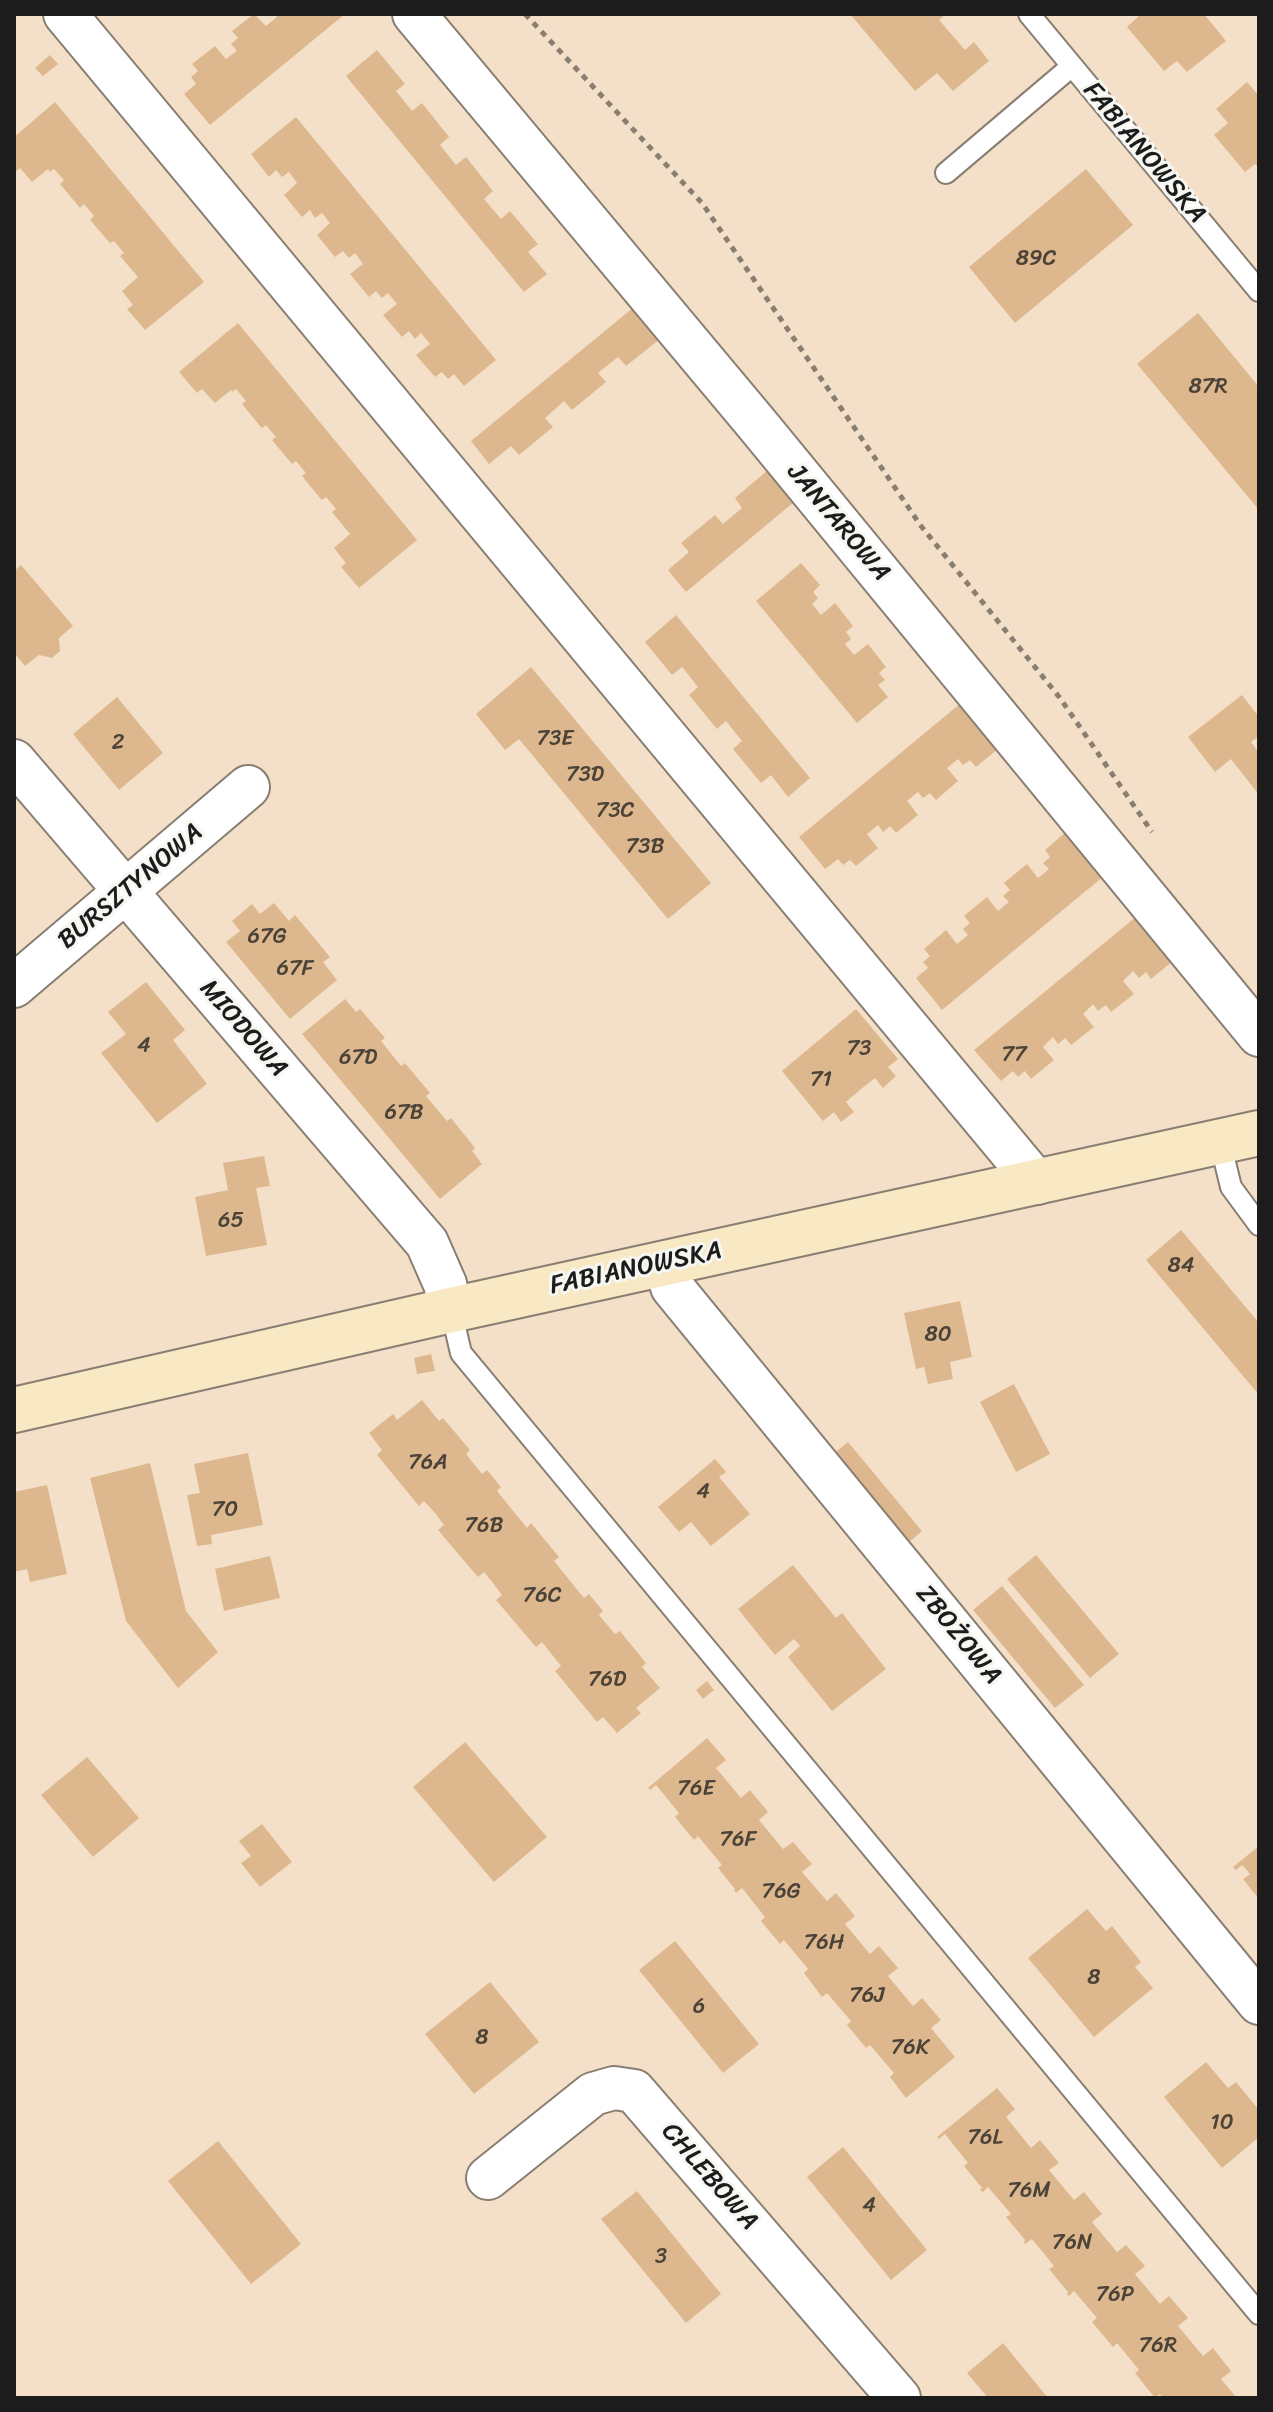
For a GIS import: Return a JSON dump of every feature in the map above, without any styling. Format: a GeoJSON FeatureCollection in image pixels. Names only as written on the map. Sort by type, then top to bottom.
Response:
{"type":"FeatureCollection","features":[{"type":"Feature","properties":{"kind":"street"},"geometry":{"type":"LineString","coordinates":[[65,14],[1037,1183]]}},
{"type":"Feature","properties":{"kind":"street","name":"JANTAROWA"},"geometry":{"type":"LineString","coordinates":[[414,14],[756,423],[1259,1035]]}},
{"type":"Feature","properties":{"kind":"street","name":"MIODOWA"},"geometry":{"type":"LineString","coordinates":[[14,761],[427,1243],[445,1284],[451,1310]]}},
{"type":"Feature","properties":{"kind":"street","name":"BURSZTYNOWA"},"geometry":{"type":"LineString","coordinates":[[14,986],[248,787]]}},
{"type":"Feature","properties":{"kind":"street","name":"FABIANOWSKA"},"geometry":{"type":"LineString","coordinates":[[14,1410],[451,1310],[1240,1137]]}},
{"type":"Feature","properties":{"kind":"street","name":"ZBOŻOWA"},"geometry":{"type":"LineString","coordinates":[[666,1263],[672,1287],[1259,2003]]}},
{"type":"Feature","properties":{"kind":"street","name":"CHLEBOWA"},"geometry":{"type":"LineString","coordinates":[[488,2178],[593,2094],[614,2088],[634,2091],[899,2398]]}},
{"type":"Feature","properties":{"kind":"lane","name":"FABIANOWSKA"},"geometry":{"type":"LineString","coordinates":[[1029,14],[1259,291]]}},
{"type":"Feature","properties":{"kind":"lane"},"geometry":{"type":"LineString","coordinates":[[946,173],[1072,66]]}},
{"type":"Feature","properties":{"kind":"lane"},"geometry":{"type":"LineString","coordinates":[[1240,1137],[1231,1187],[1259,1225]]}},
{"type":"Feature","properties":{"kind":"lane"},"geometry":{"type":"LineString","coordinates":[[451,1310],[461,1353],[1259,2314]]}},
{"type":"Feature","properties":{"kind":"path"},"geometry":{"type":"LineString","coordinates":[[525,14],[702,203],[921,526],[1060,698],[1158,840]]}},
{"type":"Feature","properties":{"kind":"building"},"geometry":{"type":"Polygon","coordinates":[[[254,14],[266,26],[277,17],[274,14],[345,14],[210,125],[184,94],[196,84],[191,77],[198,71],[192,64],[215,46],[226,59],[237,51],[231,44],[238,38],[232,31],[254,14]]]}},
{"type":"Feature","properties":{"kind":"building"},"geometry":{"type":"Polygon","coordinates":[[[850,14],[946,14],[939,20],[965,50],[974,42],[989,61],[953,91],[937,73],[915,91],[850,14]]]}},
{"type":"Feature","properties":{"kind":"building"},"geometry":{"type":"Polygon","coordinates":[[[1139,14],[1204,14],[1226,41],[1187,72],[1177,61],[1164,71],[1127,27],[1139,14]]]}},
{"type":"Feature","properties":{"kind":"building"},"geometry":{"type":"Polygon","coordinates":[[[377,50],[405,84],[396,91],[412,111],[422,103],[449,137],[440,145],[456,165],[466,157],[493,191],[484,199],[501,219],[510,211],[538,244],[528,252],[547,274],[524,292],[346,76],[377,50]]]}},
{"type":"Feature","properties":{"kind":"building"},"geometry":{"type":"Polygon","coordinates":[[[50,55],[58,64],[43,76],[35,68],[50,55]]]}},
{"type":"Feature","properties":{"kind":"building"},"geometry":{"type":"Polygon","coordinates":[[[1247,82],[1259,96],[1259,168],[1255,164],[1245,172],[1214,135],[1228,123],[1216,109],[1247,82]]]}},
{"type":"Feature","properties":{"kind":"building"},"geometry":{"type":"Polygon","coordinates":[[[55,102],[204,282],[145,330],[127,309],[133,305],[122,291],[138,277],[120,256],[124,253],[114,241],[110,243],[90,220],[94,216],[84,204],[80,208],[60,184],[64,180],[54,169],[50,172],[48,169],[32,182],[20,168],[14,173],[14,137],[55,102]]]}},
{"type":"Feature","properties":{"kind":"building"},"geometry":{"type":"Polygon","coordinates":[[[296,117],[496,360],[464,386],[454,374],[448,379],[442,372],[435,377],[416,355],[430,344],[421,333],[415,339],[409,331],[402,337],[383,315],[397,304],[388,293],[382,298],[376,291],[369,297],[350,274],[363,264],[355,253],[349,258],[343,251],[335,257],[317,235],[330,223],[322,213],[315,218],[310,210],[302,217],[284,195],[297,183],[289,172],[282,177],[276,170],[269,177],[251,154],[296,117]]]}},
{"type":"Feature","properties":{"kind":"building"},"geometry":{"type":"Polygon","coordinates":[[[1086,169],[1133,225],[1015,323],[969,267],[1086,169]]]}},
{"type":"Feature","properties":{"kind":"building"},"geometry":{"type":"Polygon","coordinates":[[[634,307],[660,339],[626,366],[618,357],[598,373],[606,382],[572,410],[564,401],[545,418],[553,427],[519,455],[511,446],[489,464],[471,441],[634,307]]]}},
{"type":"Feature","properties":{"kind":"building"},"geometry":{"type":"Polygon","coordinates":[[[1198,313],[1259,387],[1259,510],[1137,364],[1198,313]]]}},
{"type":"Feature","properties":{"kind":"building"},"geometry":{"type":"Polygon","coordinates":[[[238,323],[417,540],[359,588],[341,567],[346,563],[334,548],[350,534],[332,512],[336,509],[326,497],[320,498],[302,476],[306,473],[296,461],[292,464],[272,440],[276,437],[266,425],[260,426],[242,404],[246,401],[236,389],[215,403],[202,389],[197,393],[179,372],[238,323]]]}},
{"type":"Feature","properties":{"kind":"building"},"geometry":{"type":"Polygon","coordinates":[[[768,470],[794,502],[686,592],[668,570],[689,552],[681,543],[715,515],[723,524],[742,508],[735,498],[768,470]]]}},
{"type":"Feature","properties":{"kind":"building"},"geometry":{"type":"Polygon","coordinates":[[[801,563],[820,585],[813,592],[818,598],[812,604],[821,615],[835,603],[853,626],[846,632],[851,639],[845,644],[854,655],[868,644],[886,667],[879,673],[885,680],[878,685],[888,697],[857,723],[756,601],[801,563]]]}},
{"type":"Feature","properties":{"kind":"building"},"geometry":{"type":"Polygon","coordinates":[[[21,565],[73,626],[59,638],[60,651],[52,658],[39,655],[25,666],[14,653],[14,571],[21,565]]]}},
{"type":"Feature","properties":{"kind":"building"},"geometry":{"type":"Polygon","coordinates":[[[676,615],[810,778],[788,797],[771,775],[761,783],[733,749],[742,741],[726,721],[717,729],[689,695],[698,687],[682,667],[672,675],[645,642],[676,615]]]}},
{"type":"Feature","properties":{"kind":"building"},"geometry":{"type":"Polygon","coordinates":[[[531,667],[711,883],[668,919],[519,739],[505,750],[476,714],[531,667]]]}},
{"type":"Feature","properties":{"kind":"building"},"geometry":{"type":"Polygon","coordinates":[[[1242,695],[1259,717],[1259,736],[1251,742],[1259,753],[1259,795],[1231,759],[1215,772],[1188,737],[1242,695]]]}},
{"type":"Feature","properties":{"kind":"building"},"geometry":{"type":"Polygon","coordinates":[[[117,697],[163,753],[119,790],[73,734],[117,697]]]}},
{"type":"Feature","properties":{"kind":"building"},"geometry":{"type":"Polygon","coordinates":[[[961,703],[999,748],[976,767],[970,760],[963,765],[958,759],[947,768],[958,781],[936,800],[930,793],[923,798],[918,792],[907,801],[918,815],[896,833],[890,826],[883,832],[878,825],[867,834],[878,848],[856,866],[850,860],[843,865],[838,859],[825,869],[799,837],[961,703]]]}},
{"type":"Feature","properties":{"kind":"building"},"geometry":{"type":"Polygon","coordinates":[[[1067,831],[1104,876],[942,1010],[916,978],[928,968],[923,962],[930,956],[924,949],[946,930],[957,944],[968,935],[963,929],[970,923],[964,916],[987,897],[998,911],[1009,902],[1003,896],[1010,890],[1004,883],[1027,864],[1038,878],[1049,869],[1043,863],[1050,857],[1045,850],[1067,831]]]}},
{"type":"Feature","properties":{"kind":"building"},"geometry":{"type":"Polygon","coordinates":[[[274,903],[289,921],[295,915],[330,957],[323,962],[337,980],[290,1019],[226,942],[240,931],[232,921],[252,904],[260,914],[274,903]]]}},
{"type":"Feature","properties":{"kind":"building"},"geometry":{"type":"Polygon","coordinates":[[[1137,916],[1174,960],[1151,979],[1146,972],[1139,978],[1133,971],[1123,981],[1134,994],[1111,1012],[1106,1005],[1098,1011],[1093,1004],[1083,1014],[1094,1027],[1071,1045],[1065,1038],[1058,1044],[1053,1037],[1043,1047],[1054,1060],[1031,1079],[1025,1071],[1018,1077],[1013,1071],[1001,1081],[974,1050],[1137,916]]]}},
{"type":"Feature","properties":{"kind":"building"},"geometry":{"type":"Polygon","coordinates":[[[146,982],[185,1030],[173,1040],[207,1084],[157,1123],[101,1053],[126,1034],[108,1012],[146,982]]]}},
{"type":"Feature","properties":{"kind":"building"},"geometry":{"type":"Polygon","coordinates":[[[345,999],[356,1012],[360,1009],[385,1038],[381,1041],[401,1066],[405,1063],[430,1093],[426,1096],[447,1121],[451,1118],[475,1148],[472,1151],[482,1164],[440,1199],[302,1034],[345,999]]]}},
{"type":"Feature","properties":{"kind":"building"},"geometry":{"type":"Polygon","coordinates":[[[856,1009],[898,1059],[888,1067],[896,1076],[883,1088],[875,1078],[861,1089],[846,1102],[854,1112],[841,1122],[834,1112],[823,1121],[782,1071],[856,1009]]]}},
{"type":"Feature","properties":{"kind":"building"},"geometry":{"type":"Polygon","coordinates":[[[264,1156],[270,1186],[256,1188],[267,1245],[206,1256],[195,1197],[228,1190],[223,1163],[264,1156]]]}},
{"type":"Feature","properties":{"kind":"building"},"geometry":{"type":"Polygon","coordinates":[[[1181,1230],[1259,1323],[1259,1395],[1146,1260],[1181,1230]]]}},
{"type":"Feature","properties":{"kind":"building"},"geometry":{"type":"Polygon","coordinates":[[[960,1301],[972,1357],[950,1362],[953,1379],[928,1384],[924,1367],[916,1369],[904,1313],[960,1301]]]}},
{"type":"Feature","properties":{"kind":"building"},"geometry":{"type":"Polygon","coordinates":[[[431,1354],[435,1371],[417,1374],[414,1358],[431,1354]]]}},
{"type":"Feature","properties":{"kind":"building"},"geometry":{"type":"Polygon","coordinates":[[[1014,1384],[1050,1454],[1016,1472],[980,1402],[1014,1384]]]}},
{"type":"Feature","properties":{"kind":"building"},"geometry":{"type":"Polygon","coordinates":[[[422,1400],[439,1421],[443,1418],[470,1450],[466,1454],[482,1474],[487,1470],[501,1487],[497,1491],[527,1528],[531,1523],[559,1557],[554,1561],[584,1598],[589,1594],[603,1611],[599,1615],[615,1634],[620,1631],[646,1663],[642,1667],[660,1688],[636,1708],[641,1713],[617,1733],[603,1717],[597,1722],[555,1671],[561,1666],[542,1642],[536,1647],[496,1600],[502,1595],[484,1572],[478,1577],[438,1530],[444,1525],[435,1513],[424,1501],[419,1506],[377,1455],[382,1450],[369,1433],[393,1414],[397,1420],[422,1400]]]}},
{"type":"Feature","properties":{"kind":"building"},"geometry":{"type":"Polygon","coordinates":[[[848,1442],[922,1531],[907,1544],[832,1455],[848,1442]]]}},
{"type":"Feature","properties":{"kind":"building"},"geometry":{"type":"Polygon","coordinates":[[[248,1453],[263,1525],[211,1535],[212,1544],[197,1546],[187,1495],[200,1493],[194,1464],[248,1453]]]}},
{"type":"Feature","properties":{"kind":"building"},"geometry":{"type":"Polygon","coordinates":[[[715,1459],[726,1472],[719,1477],[750,1514],[711,1546],[691,1522],[679,1532],[658,1507],[715,1459]]]}},
{"type":"Feature","properties":{"kind":"building"},"geometry":{"type":"Polygon","coordinates":[[[150,1463],[186,1611],[218,1652],[178,1688],[126,1621],[90,1478],[150,1463]]]}},
{"type":"Feature","properties":{"kind":"building"},"geometry":{"type":"Polygon","coordinates":[[[47,1485],[67,1574],[30,1582],[27,1569],[14,1572],[14,1492],[47,1485]]]}},
{"type":"Feature","properties":{"kind":"building"},"geometry":{"type":"Polygon","coordinates":[[[1036,1555],[1119,1654],[1090,1678],[1007,1579],[1036,1555]]]}},
{"type":"Feature","properties":{"kind":"building"},"geometry":{"type":"Polygon","coordinates":[[[270,1556],[280,1598],[224,1611],[215,1569],[270,1556]]]}},
{"type":"Feature","properties":{"kind":"building"},"geometry":{"type":"Polygon","coordinates":[[[793,1565],[836,1618],[842,1613],[886,1669],[832,1711],[788,1657],[800,1646],[794,1639],[775,1655],[738,1609],[793,1565]]]}},
{"type":"Feature","properties":{"kind":"building"},"geometry":{"type":"Polygon","coordinates":[[[1002,1586],[1084,1685],[1055,1708],[973,1610],[1002,1586]]]}},
{"type":"Feature","properties":{"kind":"building"},"geometry":{"type":"Polygon","coordinates":[[[707,1681],[714,1690],[703,1699],[696,1690],[707,1681]]]}},
{"type":"Feature","properties":{"kind":"building"},"geometry":{"type":"Polygon","coordinates":[[[707,1738],[726,1760],[716,1768],[741,1798],[750,1790],[768,1812],[759,1820],[783,1849],[793,1842],[812,1864],[802,1872],[827,1901],[836,1893],[855,1916],[845,1924],[870,1954],[879,1946],[898,1968],[888,1976],[913,2006],[922,1998],[941,2020],[931,2028],[955,2057],[906,2098],[890,2077],[894,2073],[870,2045],[866,2048],[847,2025],[851,2021],[827,1993],[822,1997],[804,1973],[808,1969],[784,1940],[780,1944],[761,1921],[765,1917],[742,1888],[736,1893],[718,1868],[722,1865],[698,1836],[694,1840],[675,1817],[679,1813],[656,1785],[650,1790],[648,1788],[707,1738]]]}},
{"type":"Feature","properties":{"kind":"building"},"geometry":{"type":"Polygon","coordinates":[[[465,1742],[547,1837],[494,1882],[413,1787],[465,1742]]]}},
{"type":"Feature","properties":{"kind":"building"},"geometry":{"type":"Polygon","coordinates":[[[87,1757],[139,1818],[93,1857],[41,1795],[87,1757]]]}},
{"type":"Feature","properties":{"kind":"building"},"geometry":{"type":"Polygon","coordinates":[[[262,1824],[292,1862],[260,1887],[241,1863],[251,1856],[239,1841],[262,1824]]]}},
{"type":"Feature","properties":{"kind":"building"},"geometry":{"type":"Polygon","coordinates":[[[1259,1846],[1259,1899],[1243,1879],[1250,1874],[1242,1865],[1236,1870],[1233,1867],[1259,1846]]]}},
{"type":"Feature","properties":{"kind":"building"},"geometry":{"type":"Polygon","coordinates":[[[1087,1909],[1106,1931],[1112,1926],[1141,1962],[1135,1967],[1153,1988],[1094,2037],[1028,1958],[1087,1909]]]}},
{"type":"Feature","properties":{"kind":"building"},"geometry":{"type":"Polygon","coordinates":[[[675,1941],[759,2044],[723,2073],[639,1970],[675,1941]]]}},
{"type":"Feature","properties":{"kind":"building"},"geometry":{"type":"Polygon","coordinates":[[[490,1982],[539,2042],[474,2094],[425,2034],[490,1982]]]}},
{"type":"Feature","properties":{"kind":"building"},"geometry":{"type":"Polygon","coordinates":[[[1206,2062],[1228,2088],[1236,2082],[1259,2110],[1259,2137],[1222,2168],[1164,2097],[1206,2062]]]}},
{"type":"Feature","properties":{"kind":"building"},"geometry":{"type":"Polygon","coordinates":[[[997,2088],[1015,2109],[1006,2117],[1031,2148],[1040,2140],[1059,2163],[1049,2170],[1074,2200],[1084,2192],[1102,2214],[1092,2222],[1117,2252],[1126,2245],[1145,2266],[1135,2274],[1160,2304],[1169,2296],[1188,2318],[1178,2326],[1203,2356],[1213,2348],[1231,2371],[1221,2379],[1237,2398],[1163,2398],[1160,2394],[1155,2398],[1135,2373],[1139,2370],[1117,2343],[1113,2347],[1092,2322],[1097,2318],[1074,2291],[1069,2296],[1067,2294],[1049,2269],[1054,2266],[1032,2239],[1025,2244],[1006,2217],[1011,2214],[988,2187],[983,2192],[980,2190],[982,2188],[964,2166],[968,2163],[945,2134],[939,2139],[937,2137],[997,2088]]]}},
{"type":"Feature","properties":{"kind":"building"},"geometry":{"type":"Polygon","coordinates":[[[218,2141],[301,2244],[251,2284],[168,2181],[218,2141]]]}},
{"type":"Feature","properties":{"kind":"building"},"geometry":{"type":"Polygon","coordinates":[[[843,2147],[927,2250],[891,2280],[807,2177],[843,2147]]]}},
{"type":"Feature","properties":{"kind":"building"},"geometry":{"type":"Polygon","coordinates":[[[637,2191],[721,2294],[686,2323],[601,2219],[637,2191]]]}},
{"type":"Feature","properties":{"kind":"building"},"geometry":{"type":"Polygon","coordinates":[[[1003,2343],[1048,2398],[988,2398],[967,2373],[1003,2343]]]}}]}
